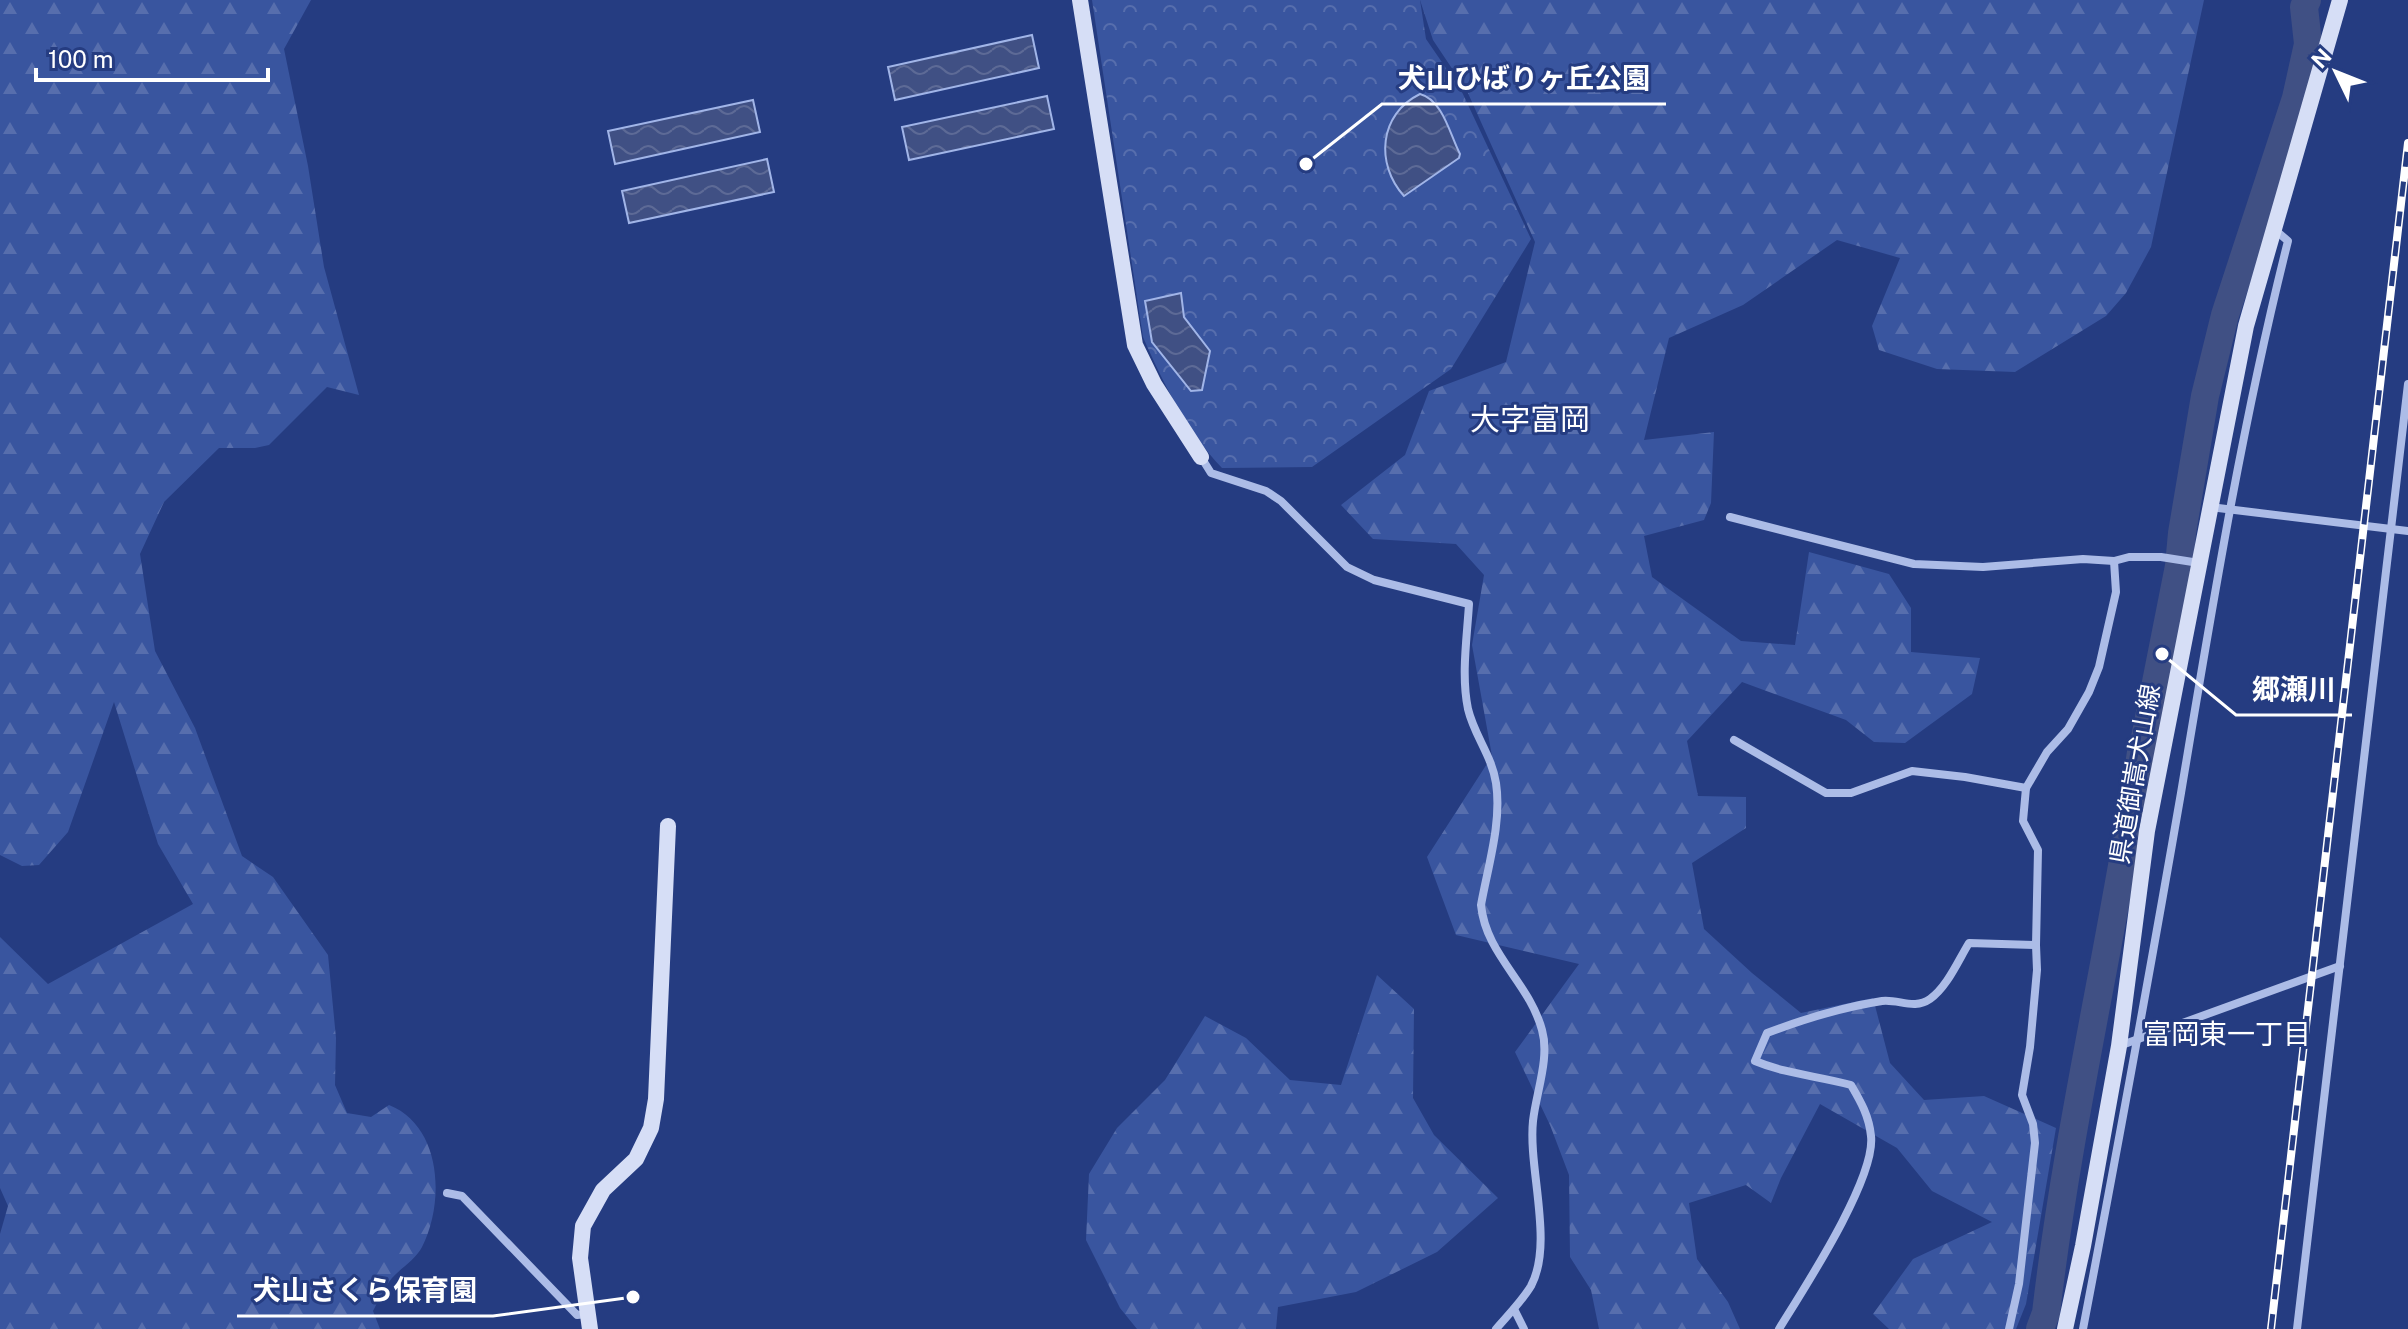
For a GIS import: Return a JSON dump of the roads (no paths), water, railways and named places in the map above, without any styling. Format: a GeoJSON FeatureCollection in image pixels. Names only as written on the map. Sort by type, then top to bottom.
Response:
{"type":"FeatureCollection","features":[{"type":"Feature","properties":{"kind":"main road"},"geometry":{"type":"LineString","coordinates":[[1080,0],[1135,345],[1154,384],[1201,457]]}},
{"type":"Feature","properties":{"kind":"main road","name":"県道御嵩犬山線"},"geometry":{"type":"LineString","coordinates":[[2065,1329],[2119,1046],[2147,831],[2193,562],[2209,507],[2246,326],[2340,0]]}},
{"type":"Feature","properties":{"kind":"main road"},"geometry":{"type":"LineString","coordinates":[[589,1321],[580,1258],[583,1226],[603,1190],[636,1159],[651,1128],[656,1099],[668,826]]}},
{"type":"Feature","properties":{"kind":"street"},"geometry":{"type":"LineString","coordinates":[[2083,1329],[2139,1039],[2229,509],[2266,329],[2288,241],[2274,228]]}},
{"type":"Feature","properties":{"kind":"street"},"geometry":{"type":"LineString","coordinates":[[2297,1329],[2408,384]]}},
{"type":"Feature","properties":{"kind":"street"},"geometry":{"type":"LineString","coordinates":[[1201,457],[1211,473],[1266,491],[1281,501],[1347,567],[1374,580],[1469,604],[1466,697],[1473,723],[1493,768],[1498,806],[1481,905],[1483,919],[1492,946],[1530,1000],[1542,1030],[1544,1046],[1532,1124],[1540,1229],[1536,1266],[1532,1284],[1496,1329]]}},
{"type":"Feature","properties":{"kind":"street"},"geometry":{"type":"LineString","coordinates":[[2209,507],[2408,531]]}},
{"type":"Feature","properties":{"kind":"street"},"geometry":{"type":"LineString","coordinates":[[1730,517],[1914,564],[1983,567],[2083,559],[2114,561],[2129,557],[2161,557],[2193,562]]}},
{"type":"Feature","properties":{"kind":"street"},"geometry":{"type":"LineString","coordinates":[[2009,1329],[2019,1284],[2035,1143],[2033,1124],[2022,1095],[2037,970],[2038,850],[2023,821],[2026,788],[2047,752],[2068,729],[2099,667],[2116,592],[2114,561]]}},
{"type":"Feature","properties":{"kind":"street"},"geometry":{"type":"LineString","coordinates":[[1734,740],[1826,793],[1851,793],[1912,771],[2026,788]]}},
{"type":"Feature","properties":{"kind":"street"},"geometry":{"type":"LineString","coordinates":[[1779,1329],[1818,1269],[1863,1175],[1872,1139],[1866,1109],[1851,1085],[1779,1071],[1755,1061],[1767,1033],[1806,1019],[1885,1001],[1916,1006],[1931,999],[1943,985],[1969,943],[2036,945]]}},
{"type":"Feature","properties":{"kind":"street"},"geometry":{"type":"LineString","coordinates":[[2119,1046],[2340,966]]}},
{"type":"Feature","properties":{"kind":"street"},"geometry":{"type":"LineString","coordinates":[[447,1193],[462,1196],[577,1315],[589,1321]]}},
{"type":"Feature","properties":{"kind":"street"},"geometry":{"type":"LineString","coordinates":[[1514,1309],[1524,1329]]}},
{"type":"Feature","properties":{"kind":"water"},"geometry":{"type":"Polygon","coordinates":[[[1032,35],[1039,68],[895,100],[888,67],[1032,35]]]}},
{"type":"Feature","properties":{"kind":"water"},"geometry":{"type":"Polygon","coordinates":[[[1420,94],[1435,103],[1460,154],[1459,158],[1404,196],[1388,169],[1386,140],[1396,114],[1420,94]]]}},
{"type":"Feature","properties":{"kind":"water"},"geometry":{"type":"Polygon","coordinates":[[[1047,96],[1054,129],[909,160],[902,127],[1047,96]]]}},
{"type":"Feature","properties":{"kind":"water"},"geometry":{"type":"Polygon","coordinates":[[[753,100],[760,132],[615,164],[608,131],[753,100]]]}},
{"type":"Feature","properties":{"kind":"water"},"geometry":{"type":"Polygon","coordinates":[[[767,159],[774,192],[629,223],[622,191],[767,159]]]}},
{"type":"Feature","properties":{"kind":"water"},"geometry":{"type":"Polygon","coordinates":[[[1181,293],[1184,317],[1210,351],[1202,390],[1191,391],[1152,342],[1145,301],[1181,293]]]}},
{"type":"Feature","properties":{"kind":"waterway"},"geometry":{"type":"LineString","coordinates":[[2040,1329],[2046,1313],[2066,1172],[2141,752],[2179,566],[2205,396],[2225,315],[2296,98],[2308,44],[2304,7],[2307,0]]}},
{"type":"Feature","properties":{"kind":"railway"},"geometry":{"type":"LineString","coordinates":[[2271,1329],[2408,143]]}},
{"type":"Feature","properties":{"kind":"place","name":"犬山ひばりヶ丘公園"},"geometry":{"type":"Point","coordinates":[1306,164]}},
{"type":"Feature","properties":{"kind":"place","name":"郷瀬川"},"geometry":{"type":"Point","coordinates":[2162,654]}},
{"type":"Feature","properties":{"kind":"place","name":"犬山さくら保育園"},"geometry":{"type":"Point","coordinates":[633,1297]}},
{"type":"Feature","properties":{"kind":"district","name":"大字富岡"},"geometry":{"type":"Point","coordinates":[1530,420]}},
{"type":"Feature","properties":{"kind":"district","name":"富岡東一丁目"},"geometry":{"type":"Point","coordinates":[2227,1034]}}]}
